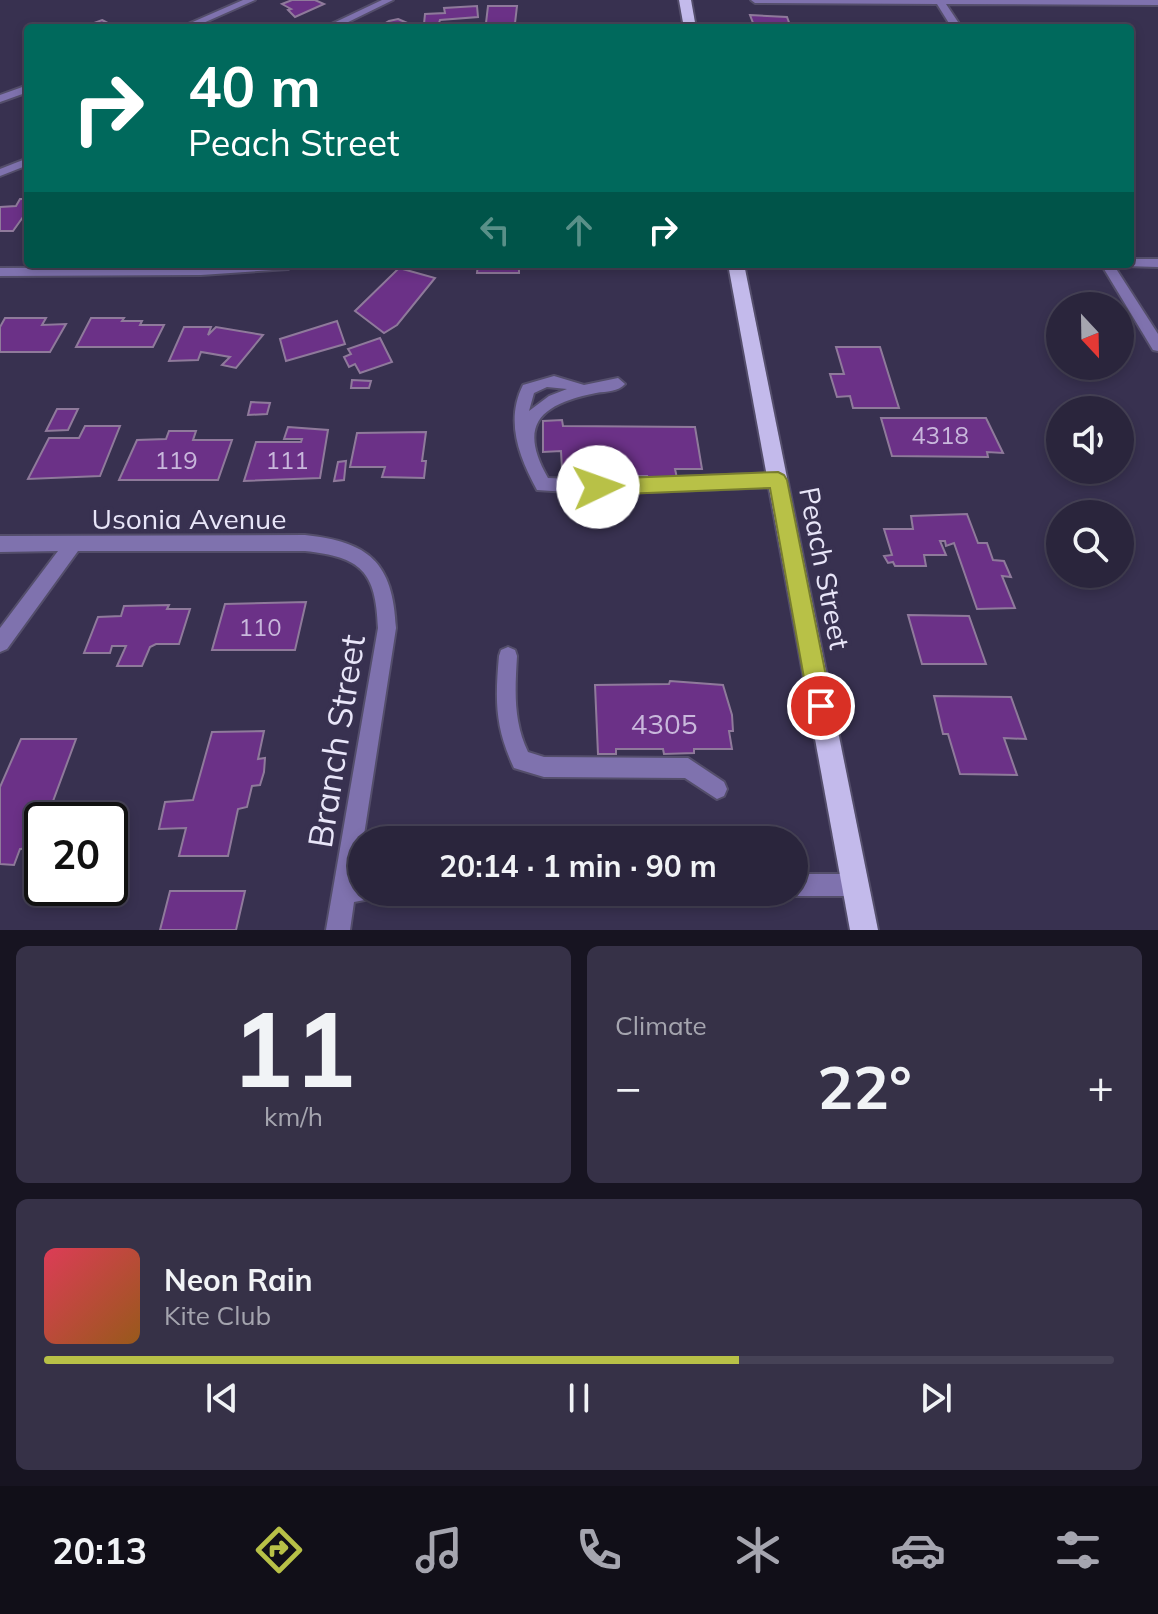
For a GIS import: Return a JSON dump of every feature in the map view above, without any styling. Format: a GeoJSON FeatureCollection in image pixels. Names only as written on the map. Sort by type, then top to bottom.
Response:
{"type":"FeatureCollection","features":[{"type":"Feature","properties":{"kind":"main road"},"geometry":{"type":"LineString","coordinates":[[685,0],[689,24]]}},
{"type":"Feature","properties":{"kind":"main road","name":"Peach Street"},"geometry":{"type":"LineString","coordinates":[[737,268],[864,930]]}},
{"type":"Feature","properties":{"kind":"street"},"geometry":{"type":"LineString","coordinates":[[194,24],[251,0]]}},
{"type":"Feature","properties":{"kind":"street"},"geometry":{"type":"LineString","coordinates":[[337,24],[389,0]]}},
{"type":"Feature","properties":{"kind":"street"},"geometry":{"type":"LineString","coordinates":[[755,0],[1158,2]]}},
{"type":"Feature","properties":{"kind":"street"},"geometry":{"type":"LineString","coordinates":[[940,1],[954,24]]}},
{"type":"Feature","properties":{"kind":"street"},"geometry":{"type":"LineString","coordinates":[[0,99],[24,90]]}},
{"type":"Feature","properties":{"kind":"street"},"geometry":{"type":"LineString","coordinates":[[0,173],[24,163]]}},
{"type":"Feature","properties":{"kind":"street"},"geometry":{"type":"LineString","coordinates":[[1134,263],[1158,263]]}},
{"type":"Feature","properties":{"kind":"street"},"geometry":{"type":"LineString","coordinates":[[0,272],[244,268]]}},
{"type":"Feature","properties":{"kind":"street"},"geometry":{"type":"LineString","coordinates":[[1109,268],[1158,346]]}},
{"type":"Feature","properties":{"kind":"street"},"geometry":{"type":"LineString","coordinates":[[580,389],[566,381],[555,380],[528,389],[521,407],[528,457],[543,485],[598,487],[778,480]]}},
{"type":"Feature","properties":{"kind":"street"},"geometry":{"type":"LineString","coordinates":[[523,432],[528,422],[549,403],[580,389],[618,384]]}},
{"type":"Feature","properties":{"kind":"street","name":"Usonia Avenue"},"geometry":{"type":"LineString","coordinates":[[0,544],[305,543],[331,545],[354,552],[372,565]]}},
{"type":"Feature","properties":{"kind":"street"},"geometry":{"type":"LineString","coordinates":[[0,643],[73,545]]}},
{"type":"Feature","properties":{"kind":"street","name":"Branch Street"},"geometry":{"type":"LineString","coordinates":[[361,826],[387,628],[383,585],[372,565]]}},
{"type":"Feature","properties":{"kind":"street"},"geometry":{"type":"LineString","coordinates":[[508,656],[506,732],[521,761],[544,767],[688,768],[717,789]]}},
{"type":"Feature","properties":{"kind":"street"},"geometry":{"type":"LineString","coordinates":[[808,885],[855,885]]}},
{"type":"Feature","properties":{"kind":"street","name":"Branch Street"},"geometry":{"type":"LineString","coordinates":[[338,930],[348,904]]}},
{"type":"Feature","properties":{"kind":"building"},"geometry":{"type":"Polygon","coordinates":[[[292,0],[315,0],[324,4],[295,17],[288,10],[291,9],[282,4],[292,0]]]}},
{"type":"Feature","properties":{"kind":"building"},"geometry":{"type":"Polygon","coordinates":[[[477,6],[478,17],[424,24],[425,14],[445,13],[444,8],[477,6]]]}},
{"type":"Feature","properties":{"kind":"building"},"geometry":{"type":"Polygon","coordinates":[[[488,6],[517,6],[515,23],[486,23],[488,6]]]}},
{"type":"Feature","properties":{"kind":"building"},"geometry":{"type":"Polygon","coordinates":[[[750,15],[787,17],[790,24],[753,24],[750,15]]]}},
{"type":"Feature","properties":{"kind":"building"},"geometry":{"type":"Polygon","coordinates":[[[398,19],[410,24],[384,24],[398,19]]]}},
{"type":"Feature","properties":{"kind":"building"},"geometry":{"type":"Polygon","coordinates":[[[20,199],[24,199],[24,216],[13,231],[0,231],[0,207],[16,206],[20,199]]]}},
{"type":"Feature","properties":{"kind":"building"},"geometry":{"type":"Polygon","coordinates":[[[399,268],[435,278],[397,325],[384,333],[355,311],[399,268]]]}},
{"type":"Feature","properties":{"kind":"building"},"geometry":{"type":"Polygon","coordinates":[[[478,268],[519,268],[519,273],[477,273],[478,268]]]}},
{"type":"Feature","properties":{"kind":"building"},"geometry":{"type":"Polygon","coordinates":[[[5,318],[46,318],[42,325],[66,324],[50,352],[0,352],[0,327],[5,318]]]}},
{"type":"Feature","properties":{"kind":"building"},"geometry":{"type":"Polygon","coordinates":[[[91,318],[124,318],[122,321],[142,321],[140,325],[164,325],[153,347],[76,347],[91,318]]]}},
{"type":"Feature","properties":{"kind":"building"},"geometry":{"type":"Polygon","coordinates":[[[337,321],[345,344],[286,361],[280,339],[337,321]]]}},
{"type":"Feature","properties":{"kind":"building"},"geometry":{"type":"Polygon","coordinates":[[[184,327],[211,327],[208,335],[216,327],[263,335],[236,368],[222,365],[230,357],[201,352],[198,360],[169,361],[184,327]]]}},
{"type":"Feature","properties":{"kind":"building"},"geometry":{"type":"Polygon","coordinates":[[[380,338],[392,362],[360,373],[355,364],[349,367],[344,357],[351,354],[348,349],[380,338]]]}},
{"type":"Feature","properties":{"kind":"building"},"geometry":{"type":"Polygon","coordinates":[[[836,347],[880,347],[899,408],[853,408],[850,396],[837,397],[830,374],[844,374],[836,347]]]}},
{"type":"Feature","properties":{"kind":"building"},"geometry":{"type":"Polygon","coordinates":[[[352,380],[371,381],[369,388],[351,388],[352,380]]]}},
{"type":"Feature","properties":{"kind":"building"},"geometry":{"type":"Polygon","coordinates":[[[251,402],[270,403],[267,414],[248,415],[251,402]]]}},
{"type":"Feature","properties":{"kind":"building"},"geometry":{"type":"Polygon","coordinates":[[[57,409],[78,409],[68,430],[46,431],[57,409]]]}},
{"type":"Feature","properties":{"kind":"building"},"geometry":{"type":"Polygon","coordinates":[[[881,418],[986,418],[1003,453],[987,452],[988,457],[892,456],[881,418]]]}},
{"type":"Feature","properties":{"kind":"building"},"geometry":{"type":"Polygon","coordinates":[[[562,420],[563,426],[695,427],[702,469],[675,469],[677,478],[646,482],[647,476],[618,476],[617,482],[584,482],[584,469],[562,468],[561,451],[543,452],[543,421],[562,420]]]}},
{"type":"Feature","properties":{"kind":"building"},"geometry":{"type":"Polygon","coordinates":[[[85,426],[120,426],[100,476],[28,479],[49,438],[79,438],[85,426]]]}},
{"type":"Feature","properties":{"kind":"building"},"geometry":{"type":"Polygon","coordinates":[[[288,427],[328,430],[320,478],[244,481],[256,442],[301,442],[302,439],[284,439],[288,427]]]}},
{"type":"Feature","properties":{"kind":"building"},"geometry":{"type":"Polygon","coordinates":[[[169,431],[196,431],[193,440],[232,440],[218,480],[119,480],[137,440],[166,439],[169,431]]]}},
{"type":"Feature","properties":{"kind":"building"},"geometry":{"type":"Polygon","coordinates":[[[426,432],[422,461],[426,461],[424,478],[382,477],[385,467],[350,467],[357,433],[426,432]]]}},
{"type":"Feature","properties":{"kind":"building"},"geometry":{"type":"Polygon","coordinates":[[[346,461],[344,480],[334,481],[338,462],[346,461]]]}},
{"type":"Feature","properties":{"kind":"building"},"geometry":{"type":"Polygon","coordinates":[[[967,514],[978,543],[987,543],[993,560],[1004,561],[1011,577],[1002,576],[1015,608],[977,609],[954,543],[946,546],[945,541],[940,541],[946,555],[924,555],[926,566],[895,566],[893,562],[888,563],[884,556],[892,555],[884,529],[913,529],[911,516],[967,514]]]}},
{"type":"Feature","properties":{"kind":"building"},"geometry":{"type":"Polygon","coordinates":[[[306,602],[295,650],[212,650],[225,604],[306,602]]]}},
{"type":"Feature","properties":{"kind":"building"},"geometry":{"type":"Polygon","coordinates":[[[169,605],[167,609],[190,609],[179,644],[150,647],[142,666],[117,666],[126,646],[112,646],[110,653],[84,653],[98,617],[121,616],[124,606],[169,605]]]}},
{"type":"Feature","properties":{"kind":"building"},"geometry":{"type":"Polygon","coordinates":[[[908,615],[969,616],[986,664],[922,664],[908,615]]]}},
{"type":"Feature","properties":{"kind":"building"},"geometry":{"type":"Polygon","coordinates":[[[670,681],[723,685],[732,715],[733,731],[729,731],[732,749],[694,749],[694,753],[664,754],[663,749],[616,749],[616,754],[598,754],[595,685],[669,684],[670,681]]]}},
{"type":"Feature","properties":{"kind":"building"},"geometry":{"type":"Polygon","coordinates":[[[934,696],[1011,697],[1026,739],[1004,738],[1017,775],[960,774],[948,734],[943,734],[934,696]]]}},
{"type":"Feature","properties":{"kind":"building"},"geometry":{"type":"Polygon","coordinates":[[[264,731],[258,759],[265,758],[264,772],[260,785],[252,786],[247,807],[238,809],[228,856],[179,856],[186,828],[159,829],[165,802],[193,800],[212,732],[264,731]]]}},
{"type":"Feature","properties":{"kind":"building"},"geometry":{"type":"Polygon","coordinates":[[[21,739],[76,739],[53,802],[24,802],[24,849],[20,849],[14,865],[0,864],[0,787],[21,739]]]}},
{"type":"Feature","properties":{"kind":"building"},"geometry":{"type":"Polygon","coordinates":[[[170,891],[245,891],[236,930],[160,930],[170,891]]]}},
{"type":"Feature","properties":{"kind":"route"},"geometry":{"type":"LineString","coordinates":[[598,487],[778,480],[821,706]]}}]}
